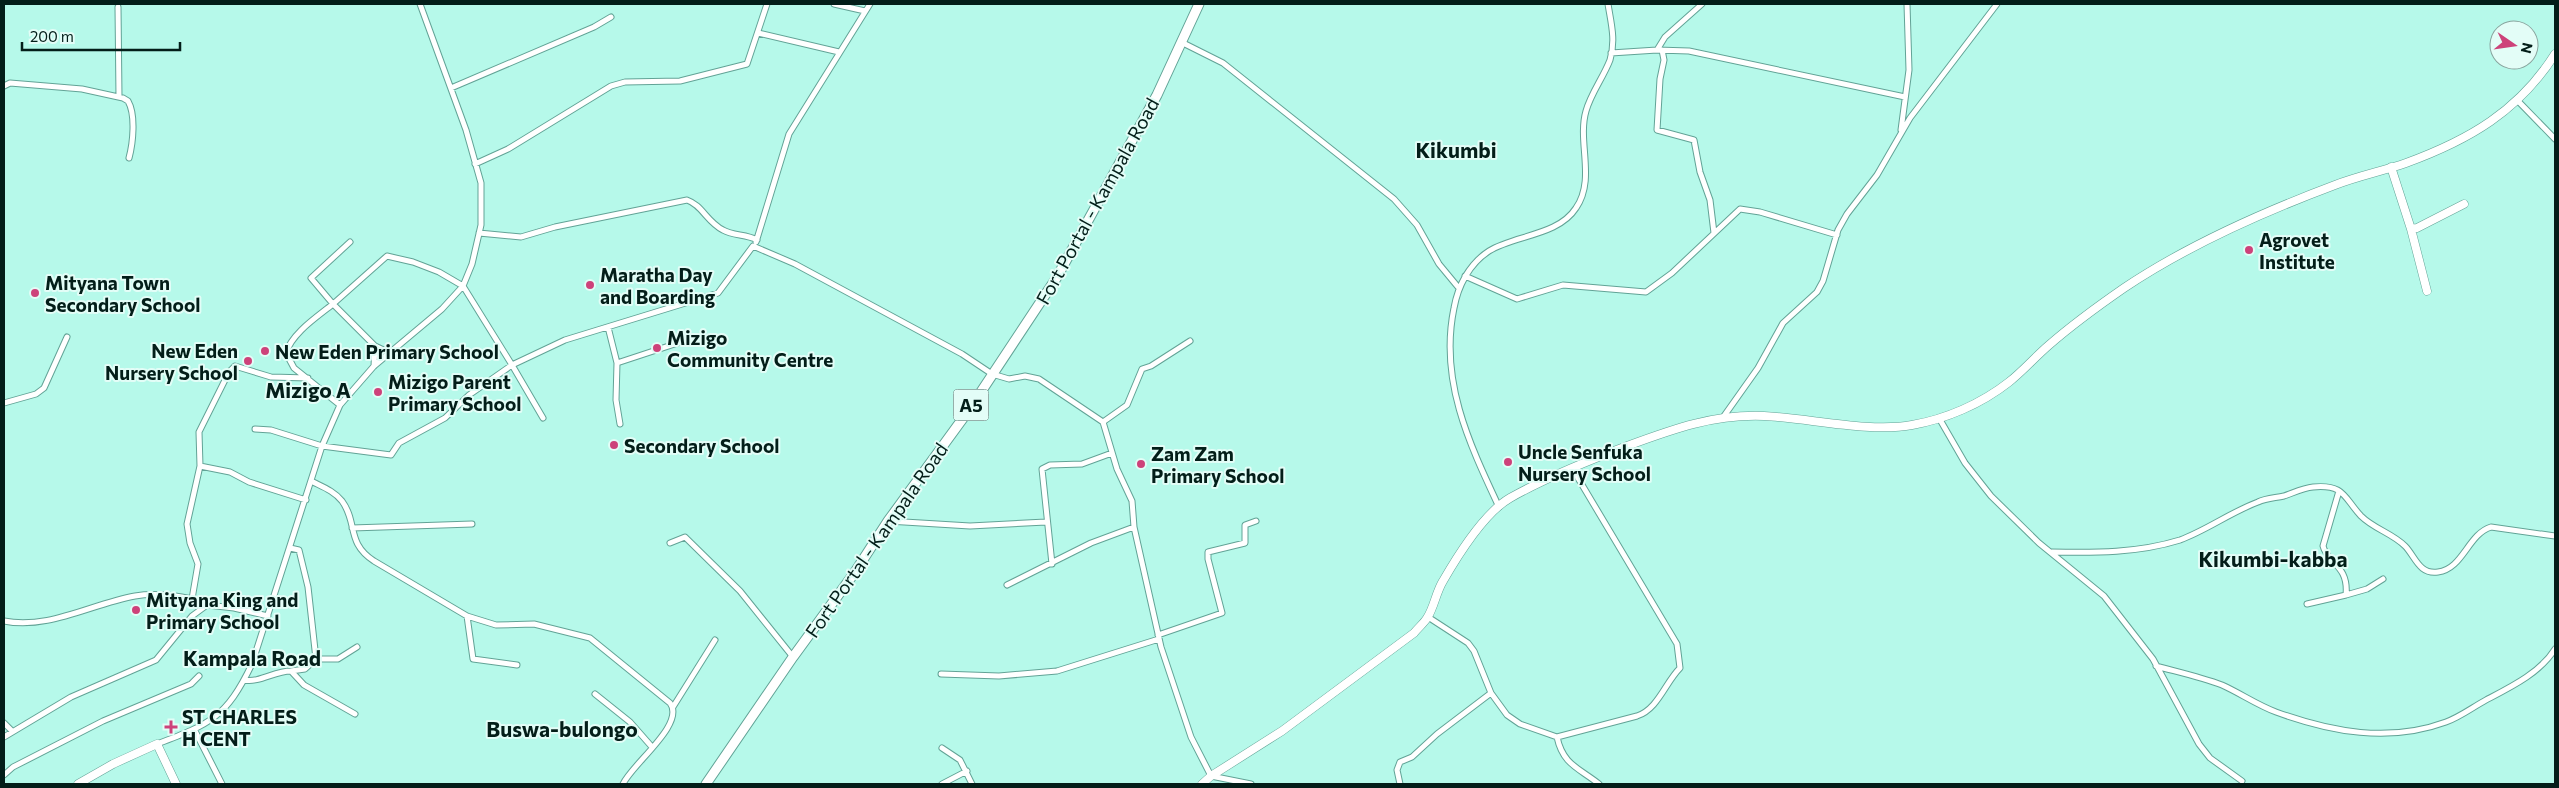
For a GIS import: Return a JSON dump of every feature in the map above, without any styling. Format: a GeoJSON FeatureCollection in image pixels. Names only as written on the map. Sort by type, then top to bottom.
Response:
{"type":"FeatureCollection","features":[{"type":"Feature","properties":{"kind":"main road","name":"Fort Portal - Kampala Road"},"geometry":{"type":"LineString","coordinates":[[706,784],[793,657],[856,572],[888,521],[1057,278],[1124,158],[1183,43],[1199,4]]}},
{"type":"Feature","properties":{"kind":"street"},"geometry":{"type":"LineString","coordinates":[[78,784],[114,764],[194,729],[214,718],[236,694],[244,680],[268,616],[322,446],[340,405],[374,366],[442,309],[463,286],[472,264],[479,234],[482,207],[481,183],[466,130],[420,4]]}},
{"type":"Feature","properties":{"kind":"street"},"geometry":{"type":"LineString","coordinates":[[475,164],[508,148],[611,86],[625,82],[680,81],[747,64],[751,57],[767,4]]}},
{"type":"Feature","properties":{"kind":"street"},"geometry":{"type":"LineString","coordinates":[[834,4],[865,11]]}},
{"type":"Feature","properties":{"kind":"street"},"geometry":{"type":"LineString","coordinates":[[255,429],[271,430],[322,446],[391,455],[399,443],[446,418],[469,394],[512,365],[565,340],[718,294],[757,240],[789,134],[870,4]]}},
{"type":"Feature","properties":{"kind":"street"},"geometry":{"type":"LineString","coordinates":[[1498,507],[1469,443],[1452,381],[1448,358],[1450,327],[1458,287],[1478,259],[1490,250],[1557,225],[1576,208],[1585,181],[1584,119],[1593,93],[1611,53],[1613,28],[1608,4]]}},
{"type":"Feature","properties":{"kind":"street"},"geometry":{"type":"LineString","coordinates":[[1702,4],[1665,37],[1660,50],[1664,60],[1660,79],[1657,130],[1694,140],[1700,172],[1710,200],[1714,233]]}},
{"type":"Feature","properties":{"kind":"street"},"geometry":{"type":"LineString","coordinates":[[1901,132],[1909,70],[1907,4]]}},
{"type":"Feature","properties":{"kind":"street"},"geometry":{"type":"LineString","coordinates":[[1724,416],[1758,368],[1784,323],[1817,292],[1823,281],[1837,235],[1847,214],[1877,176],[1901,132],[1997,4]]}},
{"type":"Feature","properties":{"kind":"street"},"geometry":{"type":"LineString","coordinates":[[118,7],[119,97]]}},
{"type":"Feature","properties":{"kind":"street"},"geometry":{"type":"LineString","coordinates":[[451,88],[594,27],[611,17]]}},
{"type":"Feature","properties":{"kind":"street"},"geometry":{"type":"LineString","coordinates":[[758,33],[839,52]]}},
{"type":"Feature","properties":{"kind":"street"},"geometry":{"type":"LineString","coordinates":[[1183,43],[1223,63],[1329,145],[1394,199],[1417,225],[1438,264],[1458,287]]}},
{"type":"Feature","properties":{"kind":"street"},"geometry":{"type":"LineString","coordinates":[[1611,53],[1660,50],[1689,51],[1878,93],[1906,97]]}},
{"type":"Feature","properties":{"kind":"street"},"geometry":{"type":"LineString","coordinates":[[1202,784],[1211,776],[1282,731],[1406,638],[1428,617],[1443,581],[1490,514],[1508,499],[1572,468],[1689,423],[1724,416],[1763,416],[1883,427],[1910,426],[1959,412],[1990,396],[2090,312],[2166,263],[2290,203],[2452,143],[2484,126],[2530,90],[2555,54]]}},
{"type":"Feature","properties":{"kind":"street"},"geometry":{"type":"LineString","coordinates":[[4,86],[10,83],[82,90],[119,97],[128,101],[131,111],[132,146],[129,158]]}},
{"type":"Feature","properties":{"kind":"street"},"geometry":{"type":"LineString","coordinates":[[2518,101],[2555,139]]}},
{"type":"Feature","properties":{"kind":"street"},"geometry":{"type":"LineString","coordinates":[[2391,167],[2411,229],[2427,291]]}},
{"type":"Feature","properties":{"kind":"street"},"geometry":{"type":"LineString","coordinates":[[479,234],[521,237],[634,209],[687,200],[698,206],[707,219],[724,231],[749,236],[757,240]]}},
{"type":"Feature","properties":{"kind":"street"},"geometry":{"type":"LineString","coordinates":[[2411,229],[2417,228],[2464,204]]}},
{"type":"Feature","properties":{"kind":"street"},"geometry":{"type":"LineString","coordinates":[[1465,276],[1517,299],[1564,285],[1646,292],[1672,273],[1736,212],[1744,209],[1837,235]]}},
{"type":"Feature","properties":{"kind":"street"},"geometry":{"type":"LineString","coordinates":[[350,242],[311,278],[333,304],[375,346],[390,353]]}},
{"type":"Feature","properties":{"kind":"street"},"geometry":{"type":"LineString","coordinates":[[753,246],[795,264],[962,354],[992,374],[1009,379],[1025,376],[1038,379],[1103,422],[1112,453],[1132,501],[1134,527],[1159,637],[1191,737],[1211,776]]}},
{"type":"Feature","properties":{"kind":"street"},"geometry":{"type":"LineString","coordinates":[[340,405],[294,368],[286,353],[288,345],[389,256],[439,272],[463,286],[543,418]]}},
{"type":"Feature","properties":{"kind":"street"},"geometry":{"type":"LineString","coordinates":[[608,327],[617,363],[616,400],[620,424]]}},
{"type":"Feature","properties":{"kind":"street"},"geometry":{"type":"LineString","coordinates":[[4,403],[36,394],[44,388],[67,337]]}},
{"type":"Feature","properties":{"kind":"street"},"geometry":{"type":"LineString","coordinates":[[617,363],[693,338]]}},
{"type":"Feature","properties":{"kind":"street"},"geometry":{"type":"LineString","coordinates":[[1103,422],[1127,405],[1142,368],[1151,366],[1190,341]]}},
{"type":"Feature","properties":{"kind":"street"},"geometry":{"type":"LineString","coordinates":[[374,366],[375,346]]}},
{"type":"Feature","properties":{"kind":"street"},"geometry":{"type":"LineString","coordinates":[[192,599],[198,564],[190,544],[187,524],[200,466],[199,432],[229,372],[235,366],[271,377],[308,378]]}},
{"type":"Feature","properties":{"kind":"street"},"geometry":{"type":"LineString","coordinates":[[1938,418],[1965,463],[1991,496],[2039,544],[2052,552],[2104,596],[2141,642],[2199,744],[2210,758],[2242,781]]}},
{"type":"Feature","properties":{"kind":"street"},"geometry":{"type":"LineString","coordinates":[[1052,564],[1046,522],[1042,470],[1044,467],[1082,464],[1112,453]]}},
{"type":"Feature","properties":{"kind":"street"},"geometry":{"type":"LineString","coordinates":[[200,466],[230,472],[249,482],[306,500]]}},
{"type":"Feature","properties":{"kind":"street"},"geometry":{"type":"LineString","coordinates":[[1428,617],[1468,643],[1474,652],[1491,693],[1512,719],[1520,724],[1556,737],[1643,714],[1658,699],[1669,679],[1680,668],[1676,644],[1572,468]]}},
{"type":"Feature","properties":{"kind":"street"},"geometry":{"type":"LineString","coordinates":[[312,482],[332,492],[342,501],[362,553],[467,616],[496,625],[534,624],[590,638],[673,707]]}},
{"type":"Feature","properties":{"kind":"street"},"geometry":{"type":"LineString","coordinates":[[2052,552],[2103,553],[2136,550],[2178,540],[2266,499],[2314,487],[2339,491],[2352,502],[2360,515],[2405,546],[2426,571],[2437,573],[2448,569],[2458,560],[2481,531],[2491,526],[2555,536]]}},
{"type":"Feature","properties":{"kind":"street"},"geometry":{"type":"LineString","coordinates":[[2339,491],[2323,546],[2324,551],[2343,573],[2346,595]]}},
{"type":"Feature","properties":{"kind":"street"},"geometry":{"type":"LineString","coordinates":[[888,521],[970,526],[1046,522]]}},
{"type":"Feature","properties":{"kind":"street"},"geometry":{"type":"LineString","coordinates":[[941,674],[999,676],[1057,671],[1159,637],[1222,613],[1208,559],[1208,552],[1245,543],[1245,525],[1256,521]]}},
{"type":"Feature","properties":{"kind":"street"},"geometry":{"type":"LineString","coordinates":[[352,528],[472,524]]}},
{"type":"Feature","properties":{"kind":"street"},"geometry":{"type":"LineString","coordinates":[[1007,585],[1091,543],[1134,527]]}},
{"type":"Feature","properties":{"kind":"street"},"geometry":{"type":"LineString","coordinates":[[670,543],[685,537],[718,567],[793,657]]}},
{"type":"Feature","properties":{"kind":"street"},"geometry":{"type":"LineString","coordinates":[[290,548],[299,550],[308,587],[316,659]]}},
{"type":"Feature","properties":{"kind":"street"},"geometry":{"type":"LineString","coordinates":[[2307,604],[2367,589],[2383,580]]}},
{"type":"Feature","properties":{"kind":"street"},"geometry":{"type":"LineString","coordinates":[[4,621],[21,624],[42,621],[134,596],[169,594],[192,599],[207,605],[234,608],[268,616]]}},
{"type":"Feature","properties":{"kind":"street"},"geometry":{"type":"LineString","coordinates":[[4,737],[71,697],[156,660],[192,616],[207,605]]}},
{"type":"Feature","properties":{"kind":"street"},"geometry":{"type":"LineString","coordinates":[[467,616],[473,658],[517,665]]}},
{"type":"Feature","properties":{"kind":"street"},"geometry":{"type":"LineString","coordinates":[[623,784],[628,774],[666,733],[671,722],[673,707],[715,640]]}},
{"type":"Feature","properties":{"kind":"street"},"geometry":{"type":"LineString","coordinates":[[244,680],[254,682],[284,671],[305,669],[316,659],[338,659],[357,647]]}},
{"type":"Feature","properties":{"kind":"street"},"geometry":{"type":"LineString","coordinates":[[2156,666],[2220,685],[2276,712],[2302,721],[2328,729],[2373,735],[2418,730],[2447,722],[2502,691],[2546,663],[2555,649]]}},
{"type":"Feature","properties":{"kind":"street"},"geometry":{"type":"LineString","coordinates":[[291,671],[304,685],[356,714]]}},
{"type":"Feature","properties":{"kind":"street"},"geometry":{"type":"LineString","coordinates":[[4,775],[13,767],[104,721],[191,684],[199,676]]}},
{"type":"Feature","properties":{"kind":"street"},"geometry":{"type":"LineString","coordinates":[[1400,784],[1397,770],[1400,762],[1412,757],[1437,734],[1491,693]]}},
{"type":"Feature","properties":{"kind":"street"},"geometry":{"type":"LineString","coordinates":[[595,694],[630,722],[652,747]]}},
{"type":"Feature","properties":{"kind":"street"},"geometry":{"type":"LineString","coordinates":[[4,722],[12,731]]}},
{"type":"Feature","properties":{"kind":"street"},"geometry":{"type":"LineString","coordinates":[[194,729],[222,784]]}},
{"type":"Feature","properties":{"kind":"street"},"geometry":{"type":"LineString","coordinates":[[1556,737],[1560,752],[1569,762],[1599,784]]}},
{"type":"Feature","properties":{"kind":"street"},"geometry":{"type":"LineString","coordinates":[[157,744],[176,784]]}},
{"type":"Feature","properties":{"kind":"street"},"geometry":{"type":"LineString","coordinates":[[942,748],[960,760],[972,784]]}},
{"type":"Feature","properties":{"kind":"street"},"geometry":{"type":"LineString","coordinates":[[942,784],[967,771]]}},
{"type":"Feature","properties":{"kind":"street"},"geometry":{"type":"LineString","coordinates":[[1211,776],[1251,784]]}},
{"type":"Feature","properties":{"kind":"place","name":"Agrovet Institute"},"geometry":{"type":"Point","coordinates":[2249,250]}},
{"type":"Feature","properties":{"kind":"place","name":"Maratha Day and Boarding"},"geometry":{"type":"Point","coordinates":[590,285]}},
{"type":"Feature","properties":{"kind":"place","name":"Mityana Town Secondary School"},"geometry":{"type":"Point","coordinates":[35,293]}},
{"type":"Feature","properties":{"kind":"place","name":"Mizigo Community Centre"},"geometry":{"type":"Point","coordinates":[657,348]}},
{"type":"Feature","properties":{"kind":"place","name":"New Eden Primary School"},"geometry":{"type":"Point","coordinates":[265,351]}},
{"type":"Feature","properties":{"kind":"place","name":"New Eden Nursery School"},"geometry":{"type":"Point","coordinates":[248,361]}},
{"type":"Feature","properties":{"kind":"place","name":"Mizigo Parent Primary School"},"geometry":{"type":"Point","coordinates":[378,392]}},
{"type":"Feature","properties":{"kind":"place","name":"Secondary School"},"geometry":{"type":"Point","coordinates":[614,445]}},
{"type":"Feature","properties":{"kind":"place","name":"Uncle Senfuka Nursery School"},"geometry":{"type":"Point","coordinates":[1508,462]}},
{"type":"Feature","properties":{"kind":"place","name":"Zam Zam Primary School"},"geometry":{"type":"Point","coordinates":[1141,464]}},
{"type":"Feature","properties":{"kind":"place","name":"Mityana King and Primary School"},"geometry":{"type":"Point","coordinates":[136,610]}},
{"type":"Feature","properties":{"kind":"place","name":"ST CHARLES H CENT"},"geometry":{"type":"Point","coordinates":[171,727]}},
{"type":"Feature","properties":{"kind":"district","name":"Kikumbi"},"geometry":{"type":"Point","coordinates":[1456,149]}},
{"type":"Feature","properties":{"kind":"district","name":"Mizigo A"},"geometry":{"type":"Point","coordinates":[308,389]}},
{"type":"Feature","properties":{"kind":"district","name":"Kikumbi-kabba"},"geometry":{"type":"Point","coordinates":[2273,558]}},
{"type":"Feature","properties":{"kind":"district","name":"Kampala Road"},"geometry":{"type":"Point","coordinates":[252,657]}},
{"type":"Feature","properties":{"kind":"district","name":"Buswa-bulongo"},"geometry":{"type":"Point","coordinates":[562,728]}}]}
